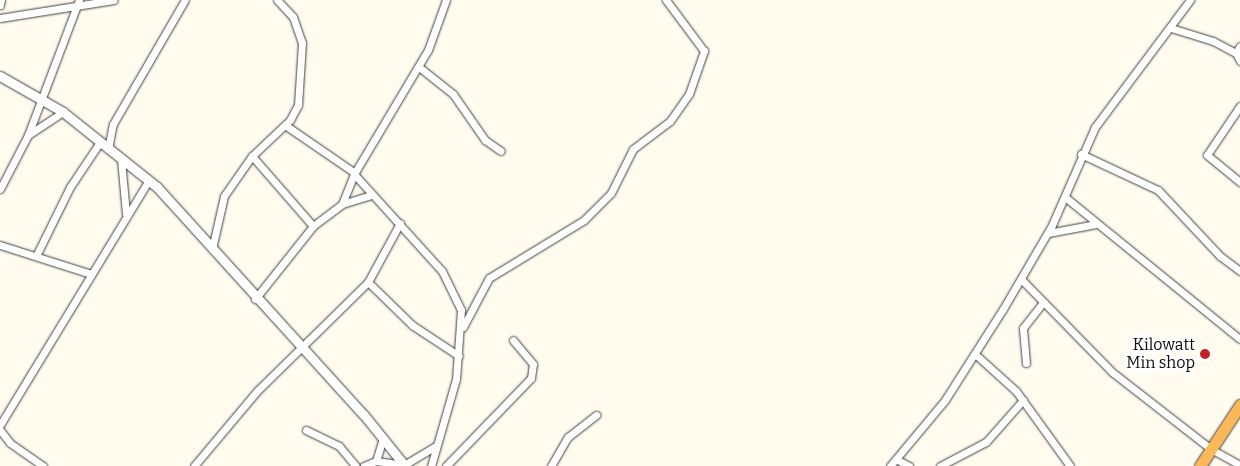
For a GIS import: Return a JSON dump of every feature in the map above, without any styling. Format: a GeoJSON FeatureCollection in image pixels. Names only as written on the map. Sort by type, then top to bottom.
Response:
{"type":"FeatureCollection","features":[{"type":"Feature","properties":{"kind":"highway"},"geometry":{"type":"LineString","coordinates":[[1200,466],[1240,405]]}},
{"type":"Feature","properties":{"kind":"street"},"geometry":{"type":"LineString","coordinates":[[0,5],[1,0]]}},
{"type":"Feature","properties":{"kind":"street"},"geometry":{"type":"LineString","coordinates":[[0,189],[28,135],[79,0]]}},
{"type":"Feature","properties":{"kind":"street"},"geometry":{"type":"LineString","coordinates":[[0,18],[77,8],[114,0]]}},
{"type":"Feature","properties":{"kind":"street"},"geometry":{"type":"LineString","coordinates":[[108,148],[110,131],[185,0]]}},
{"type":"Feature","properties":{"kind":"street"},"geometry":{"type":"LineString","coordinates":[[212,249],[224,196],[252,156],[285,125],[298,105],[303,53],[297,26],[277,0]]}},
{"type":"Feature","properties":{"kind":"street"},"geometry":{"type":"LineString","coordinates":[[342,204],[355,174],[419,66],[446,0]]}},
{"type":"Feature","properties":{"kind":"street"},"geometry":{"type":"LineString","coordinates":[[431,466],[459,356],[463,327],[489,278],[584,220],[611,193],[633,149],[670,121],[689,94],[704,51],[666,0]]}},
{"type":"Feature","properties":{"kind":"street"},"geometry":{"type":"LineString","coordinates":[[890,466],[945,400],[975,354],[1048,233],[1065,197],[1081,154],[1096,127],[1190,0]]}},
{"type":"Feature","properties":{"kind":"street"},"geometry":{"type":"LineString","coordinates":[[1171,28],[1236,53],[1240,61]]}},
{"type":"Feature","properties":{"kind":"street"},"geometry":{"type":"LineString","coordinates":[[1236,53],[1240,46]]}},
{"type":"Feature","properties":{"kind":"street"},"geometry":{"type":"LineString","coordinates":[[419,66],[453,94],[485,140],[501,151]]}},
{"type":"Feature","properties":{"kind":"street"},"geometry":{"type":"LineString","coordinates":[[0,76],[63,112],[149,180],[383,438],[404,466]]}},
{"type":"Feature","properties":{"kind":"street"},"geometry":{"type":"LineString","coordinates":[[1240,106],[1207,155],[1228,168],[1240,182]]}},
{"type":"Feature","properties":{"kind":"street"},"geometry":{"type":"LineString","coordinates":[[28,135],[63,112]]}},
{"type":"Feature","properties":{"kind":"street"},"geometry":{"type":"LineString","coordinates":[[285,125],[355,174],[372,195],[400,223],[442,272],[456,295],[463,327]]}},
{"type":"Feature","properties":{"kind":"street"},"geometry":{"type":"LineString","coordinates":[[37,254],[70,187],[97,140],[110,131]]}},
{"type":"Feature","properties":{"kind":"street"},"geometry":{"type":"LineString","coordinates":[[1081,154],[1158,190],[1220,256],[1240,271]]}},
{"type":"Feature","properties":{"kind":"street"},"geometry":{"type":"LineString","coordinates":[[252,156],[313,226]]}},
{"type":"Feature","properties":{"kind":"street"},"geometry":{"type":"LineString","coordinates":[[121,159],[126,214]]}},
{"type":"Feature","properties":{"kind":"street"},"geometry":{"type":"LineString","coordinates":[[0,425],[126,214],[149,180]]}},
{"type":"Feature","properties":{"kind":"street"},"geometry":{"type":"LineString","coordinates":[[255,299],[313,226],[342,204],[372,195]]}},
{"type":"Feature","properties":{"kind":"street"},"geometry":{"type":"LineString","coordinates":[[1065,197],[1240,339]]}},
{"type":"Feature","properties":{"kind":"street"},"geometry":{"type":"LineString","coordinates":[[194,466],[257,391],[368,282],[400,223]]}},
{"type":"Feature","properties":{"kind":"street"},"geometry":{"type":"LineString","coordinates":[[1048,233],[1096,224]]}},
{"type":"Feature","properties":{"kind":"street"},"geometry":{"type":"LineString","coordinates":[[0,245],[37,254],[91,274]]}},
{"type":"Feature","properties":{"kind":"street"},"geometry":{"type":"LineString","coordinates":[[1021,279],[1042,304],[1112,372],[1211,449],[1240,465]]}},
{"type":"Feature","properties":{"kind":"street"},"geometry":{"type":"LineString","coordinates":[[368,282],[412,325],[459,356]]}},
{"type":"Feature","properties":{"kind":"street"},"geometry":{"type":"LineString","coordinates":[[1026,363],[1023,328],[1042,304]]}},
{"type":"Feature","properties":{"kind":"street"},"geometry":{"type":"LineString","coordinates":[[446,466],[531,378],[533,364],[513,340]]}},
{"type":"Feature","properties":{"kind":"street"},"geometry":{"type":"LineString","coordinates":[[975,354],[1023,400],[1070,466]]}},
{"type":"Feature","properties":{"kind":"street"},"geometry":{"type":"LineString","coordinates":[[944,465],[986,442],[1023,400]]}},
{"type":"Feature","properties":{"kind":"street"},"geometry":{"type":"LineString","coordinates":[[551,466],[568,437],[596,415]]}},
{"type":"Feature","properties":{"kind":"street"},"geometry":{"type":"LineString","coordinates":[[0,430],[43,466]]}},
{"type":"Feature","properties":{"kind":"street"},"geometry":{"type":"LineString","coordinates":[[306,430],[339,446],[356,466]]}},
{"type":"Feature","properties":{"kind":"street"},"geometry":{"type":"LineString","coordinates":[[376,461],[383,438]]}},
{"type":"Feature","properties":{"kind":"street"},"geometry":{"type":"LineString","coordinates":[[364,466],[376,461],[404,466],[436,446]]}},
{"type":"Feature","properties":{"kind":"street"},"geometry":{"type":"LineString","coordinates":[[896,459],[909,466]]}},
{"type":"Feature","properties":{"kind":"place","name":"Kilowatt Min shop"},"geometry":{"type":"Point","coordinates":[1205,354]}}]}
